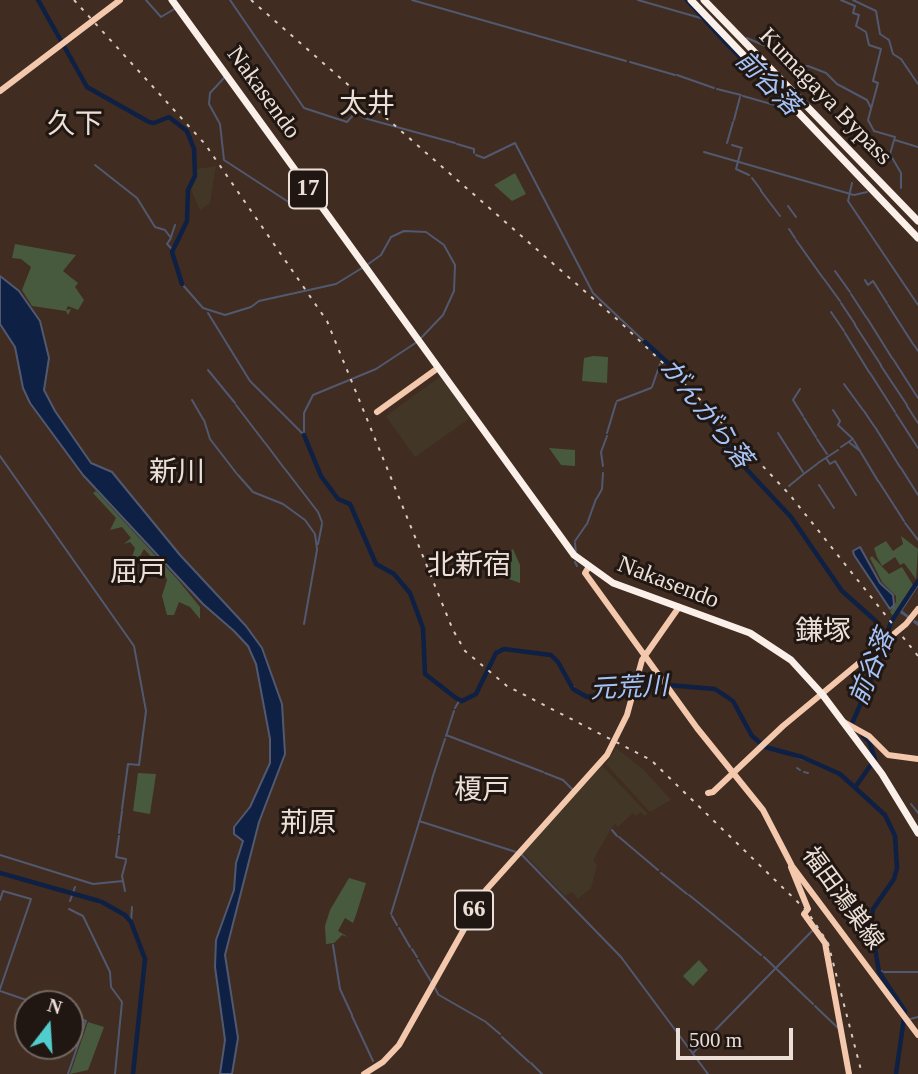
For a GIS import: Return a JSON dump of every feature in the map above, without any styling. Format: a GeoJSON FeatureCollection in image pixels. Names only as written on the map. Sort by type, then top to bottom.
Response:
{"type":"FeatureCollection","features":[{"type":"Feature","properties":{"kind":"highway","name":"Nakasendo"},"geometry":{"type":"LineString","coordinates":[[172,0],[568,547],[588,569],[621,589],[735,629],[765,644],[790,662],[848,724],[873,764]]}},
{"type":"Feature","properties":{"kind":"highway","name":"Kumagaya Bypass"},"geometry":{"type":"LineString","coordinates":[[691,0],[917,234]]}},
{"type":"Feature","properties":{"kind":"highway","name":"Kumagaya Bypass"},"geometry":{"type":"LineString","coordinates":[[704,0],[918,221]]}},
{"type":"Feature","properties":{"kind":"highway"},"geometry":{"type":"LineString","coordinates":[[718,14],[722,28],[736,36],[739,52]]}},
{"type":"Feature","properties":{"kind":"highway"},"geometry":{"type":"LineString","coordinates":[[799,99],[811,119],[818,122],[823,138]]}},
{"type":"Feature","properties":{"kind":"highway"},"geometry":{"type":"LineString","coordinates":[[852,153],[876,194]]}},
{"type":"Feature","properties":{"kind":"highway"},"geometry":{"type":"LineString","coordinates":[[902,204],[917,234]]}},
{"type":"Feature","properties":{"kind":"highway","name":"Nakasendo"},"geometry":{"type":"LineString","coordinates":[[821,695],[873,764]]}},
{"type":"Feature","properties":{"kind":"highway","name":"17"},"geometry":{"type":"LineString","coordinates":[[873,764],[918,835]]}},
{"type":"Feature","properties":{"kind":"main road"},"geometry":{"type":"LineString","coordinates":[[0,91],[117,2]]}},
{"type":"Feature","properties":{"kind":"main road"},"geometry":{"type":"LineString","coordinates":[[0,91],[95,19]]}},
{"type":"Feature","properties":{"kind":"main road"},"geometry":{"type":"LineString","coordinates":[[44,58],[71,33]]}},
{"type":"Feature","properties":{"kind":"main road"},"geometry":{"type":"LineString","coordinates":[[9,84],[72,41]]}},
{"type":"Feature","properties":{"kind":"main road"},"geometry":{"type":"LineString","coordinates":[[377,412],[438,368]]}},
{"type":"Feature","properties":{"kind":"main road","name":"福田鴻巣線"},"geometry":{"type":"LineString","coordinates":[[588,569],[585,573],[664,683],[772,824],[792,866],[918,1035]]}},
{"type":"Feature","properties":{"kind":"main road","name":"66"},"geometry":{"type":"LineString","coordinates":[[366,1073],[383,1062],[399,1045],[486,890],[611,748],[629,707],[644,655],[679,608]]}},
{"type":"Feature","properties":{"kind":"main road"},"geometry":{"type":"LineString","coordinates":[[709,794],[821,695],[885,643],[918,611]]}},
{"type":"Feature","properties":{"kind":"main road"},"geometry":{"type":"LineString","coordinates":[[848,724],[888,755],[918,759]]}},
{"type":"Feature","properties":{"kind":"main road"},"geometry":{"type":"LineString","coordinates":[[792,866],[792,874],[808,909],[804,914],[821,934],[828,956],[849,1074]]}},
{"type":"Feature","properties":{"kind":"shaded area"},"geometry":{"type":"Polygon","coordinates":[[[216,166],[210,203],[200,210],[191,190],[197,169],[216,166]]]}},
{"type":"Feature","properties":{"kind":"shaded area"},"geometry":{"type":"Polygon","coordinates":[[[441,376],[470,418],[415,457],[386,416],[441,376]]]}},
{"type":"Feature","properties":{"kind":"shaded area"},"geometry":{"type":"Polygon","coordinates":[[[616,748],[644,770],[671,800],[650,812],[606,764],[616,748]]]}},
{"type":"Feature","properties":{"kind":"shaded area"},"geometry":{"type":"Polygon","coordinates":[[[602,766],[648,814],[644,816],[641,812],[636,816],[633,813],[618,827],[615,824],[593,860],[597,865],[591,888],[578,899],[572,892],[565,896],[522,852],[602,766]]]}},
{"type":"Feature","properties":{"kind":"green space"},"geometry":{"type":"Polygon","coordinates":[[[515,173],[526,194],[512,201],[494,185],[515,173]]]}},
{"type":"Feature","properties":{"kind":"green space"},"geometry":{"type":"Polygon","coordinates":[[[15,244],[76,255],[63,271],[78,283],[75,287],[84,300],[78,310],[68,306],[66,310],[71,309],[68,315],[66,311],[32,306],[22,290],[31,267],[21,259],[12,258],[15,244]]]}},
{"type":"Feature","properties":{"kind":"green space"},"geometry":{"type":"Polygon","coordinates":[[[608,357],[607,383],[582,381],[584,358],[608,357]]]}},
{"type":"Feature","properties":{"kind":"green space"},"geometry":{"type":"Polygon","coordinates":[[[549,448],[575,450],[575,466],[561,465],[549,448]]]}},
{"type":"Feature","properties":{"kind":"green space"},"geometry":{"type":"Polygon","coordinates":[[[96,491],[200,607],[200,619],[190,607],[179,602],[174,615],[167,615],[162,596],[167,580],[161,567],[144,549],[139,558],[132,557],[135,548],[130,542],[124,544],[131,538],[122,527],[110,530],[116,518],[93,493],[96,491]]]}},
{"type":"Feature","properties":{"kind":"green space"},"geometry":{"type":"Polygon","coordinates":[[[901,536],[918,549],[916,579],[904,563],[900,565],[895,557],[882,566],[877,557],[874,548],[886,541],[893,551],[903,544],[901,536]]]}},
{"type":"Feature","properties":{"kind":"green space"},"geometry":{"type":"Polygon","coordinates":[[[513,549],[520,565],[520,583],[492,573],[503,557],[513,549]]]}},
{"type":"Feature","properties":{"kind":"green space"},"geometry":{"type":"Polygon","coordinates":[[[872,556],[889,574],[902,567],[913,585],[893,616],[890,612],[896,602],[896,596],[882,582],[870,558],[872,556]]]}},
{"type":"Feature","properties":{"kind":"green space"},"geometry":{"type":"Polygon","coordinates":[[[138,773],[156,774],[150,814],[133,811],[138,773]]]}},
{"type":"Feature","properties":{"kind":"green space"},"geometry":{"type":"Polygon","coordinates":[[[349,878],[366,883],[356,915],[353,923],[345,918],[338,931],[348,937],[342,935],[334,943],[326,944],[325,926],[330,910],[349,878]]]}},
{"type":"Feature","properties":{"kind":"green space"},"geometry":{"type":"Polygon","coordinates":[[[699,960],[708,970],[693,986],[683,976],[699,960]]]}},
{"type":"Feature","properties":{"kind":"green space"},"geometry":{"type":"Polygon","coordinates":[[[88,1022],[104,1027],[88,1070],[70,1074],[75,1060],[84,1060],[84,1034],[88,1022]]]}},
{"type":"Feature","properties":{"kind":"water"},"geometry":{"type":"Polygon","coordinates":[[[0,276],[19,291],[40,321],[49,358],[44,390],[55,411],[91,463],[112,472],[180,555],[246,626],[262,648],[282,704],[285,754],[259,822],[225,955],[238,1038],[232,1074],[220,1074],[225,1040],[215,967],[216,940],[234,890],[236,863],[243,841],[234,834],[234,827],[250,807],[270,763],[270,739],[256,664],[248,646],[203,604],[83,475],[30,403],[23,388],[15,347],[0,324],[0,276]]]}},
{"type":"Feature","properties":{"kind":"water"},"geometry":{"type":"Polygon","coordinates":[[[860,547],[880,583],[893,595],[894,605],[890,609],[854,555],[853,551],[860,547]]]}},
{"type":"Feature","properties":{"kind":"waterway","name":"元荒川"},"geometry":{"type":"LineString","coordinates":[[38,0],[87,87],[149,122],[154,123],[169,117],[187,131],[194,149],[195,176],[188,190],[187,221],[172,252],[182,284]]}},
{"type":"Feature","properties":{"kind":"waterway"},"geometry":{"type":"LineString","coordinates":[[146,0],[161,17],[176,8]]}},
{"type":"Feature","properties":{"kind":"waterway","name":"がんがら落"},"geometry":{"type":"LineString","coordinates":[[230,0],[304,108],[347,122],[356,112],[364,118],[455,143]]}},
{"type":"Feature","properties":{"kind":"waterway"},"geometry":{"type":"LineString","coordinates":[[412,0],[626,61]]}},
{"type":"Feature","properties":{"kind":"waterway"},"geometry":{"type":"LineString","coordinates":[[638,0],[704,19]]}},
{"type":"Feature","properties":{"kind":"waterway","name":"前谷落"},"geometry":{"type":"LineString","coordinates":[[687,0],[725,42]]}},
{"type":"Feature","properties":{"kind":"waterway"},"geometry":{"type":"LineString","coordinates":[[841,0],[855,6],[853,13],[859,15],[856,26],[866,32],[869,45],[881,49],[873,81],[878,83],[868,120],[874,131],[895,137],[890,154],[901,173],[901,188]]}},
{"type":"Feature","properties":{"kind":"waterway"},"geometry":{"type":"LineString","coordinates":[[853,0],[876,11],[880,34],[889,40],[893,54],[901,59],[918,84]]}},
{"type":"Feature","properties":{"kind":"waterway"},"geometry":{"type":"LineString","coordinates":[[747,38],[770,48],[788,67],[808,66],[826,73],[837,84],[867,100],[871,108]]}},
{"type":"Feature","properties":{"kind":"waterway","name":"前谷落"},"geometry":{"type":"LineString","coordinates":[[727,44],[752,69]]}},
{"type":"Feature","properties":{"kind":"waterway"},"geometry":{"type":"LineString","coordinates":[[630,62],[675,75]]}},
{"type":"Feature","properties":{"kind":"waterway"},"geometry":{"type":"LineString","coordinates":[[677,75],[714,88]]}},
{"type":"Feature","properties":{"kind":"waterway"},"geometry":{"type":"LineString","coordinates":[[224,78],[210,93],[209,104],[220,124],[224,160],[290,203]]}},
{"type":"Feature","properties":{"kind":"waterway"},"geometry":{"type":"LineString","coordinates":[[717,89],[741,95]]}},
{"type":"Feature","properties":{"kind":"waterway"},"geometry":{"type":"LineString","coordinates":[[743,96],[792,110]]}},
{"type":"Feature","properties":{"kind":"waterway"},"geometry":{"type":"LineString","coordinates":[[734,120],[740,97]]}},
{"type":"Feature","properties":{"kind":"waterway"},"geometry":{"type":"LineString","coordinates":[[727,143],[733,122]]}},
{"type":"Feature","properties":{"kind":"waterway"},"geometry":{"type":"LineString","coordinates":[[895,140],[918,147]]}},
{"type":"Feature","properties":{"kind":"waterway","name":"がんがら落"},"geometry":{"type":"LineString","coordinates":[[476,155],[484,158],[515,143],[593,293],[645,342]]}},
{"type":"Feature","properties":{"kind":"waterway","name":"がんがら落"},"geometry":{"type":"LineString","coordinates":[[457,144],[474,149],[474,153]]}},
{"type":"Feature","properties":{"kind":"waterway"},"geometry":{"type":"LineString","coordinates":[[732,145],[742,148]]}},
{"type":"Feature","properties":{"kind":"waterway"},"geometry":{"type":"LineString","coordinates":[[741,150],[736,169],[749,175]]}},
{"type":"Feature","properties":{"kind":"waterway"},"geometry":{"type":"LineString","coordinates":[[704,152],[854,195],[867,192]]}},
{"type":"Feature","properties":{"kind":"waterway"},"geometry":{"type":"LineString","coordinates":[[95,165],[137,198],[155,227],[165,230],[171,238],[167,244],[173,250]]}},
{"type":"Feature","properties":{"kind":"waterway"},"geometry":{"type":"LineString","coordinates":[[752,178],[761,190]]}},
{"type":"Feature","properties":{"kind":"waterway"},"geometry":{"type":"LineString","coordinates":[[852,183],[848,201],[918,305]]}},
{"type":"Feature","properties":{"kind":"waterway"},"geometry":{"type":"LineString","coordinates":[[761,191],[780,216]]}},
{"type":"Feature","properties":{"kind":"waterway"},"geometry":{"type":"LineString","coordinates":[[788,206],[796,217]]}},
{"type":"Feature","properties":{"kind":"waterway"},"geometry":{"type":"LineString","coordinates":[[171,237],[175,225]]}},
{"type":"Feature","properties":{"kind":"waterway"},"geometry":{"type":"LineString","coordinates":[[789,229],[795,238]]}},
{"type":"Feature","properties":{"kind":"waterway","name":"元荒川"},"geometry":{"type":"LineString","coordinates":[[367,265],[381,255],[391,237],[404,231],[426,232],[444,245],[455,265],[454,291],[443,315],[421,338]]}},
{"type":"Feature","properties":{"kind":"waterway"},"geometry":{"type":"LineString","coordinates":[[796,240],[823,278]]}},
{"type":"Feature","properties":{"kind":"waterway","name":"元荒川"},"geometry":{"type":"LineString","coordinates":[[182,284],[203,308],[225,315],[251,307],[259,301],[336,284],[362,268]]}},
{"type":"Feature","properties":{"kind":"waterway"},"geometry":{"type":"LineString","coordinates":[[835,271],[850,292]]}},
{"type":"Feature","properties":{"kind":"waterway"},"geometry":{"type":"LineString","coordinates":[[824,279],[840,301]]}},
{"type":"Feature","properties":{"kind":"waterway"},"geometry":{"type":"LineString","coordinates":[[865,280],[868,285],[873,281],[887,303]]}},
{"type":"Feature","properties":{"kind":"waterway"},"geometry":{"type":"LineString","coordinates":[[851,294],[866,317]]}},
{"type":"Feature","properties":{"kind":"waterway"},"geometry":{"type":"LineString","coordinates":[[841,303],[855,324]]}},
{"type":"Feature","properties":{"kind":"waterway"},"geometry":{"type":"LineString","coordinates":[[888,305],[913,344]]}},
{"type":"Feature","properties":{"kind":"waterway"},"geometry":{"type":"LineString","coordinates":[[831,312],[844,331]]}},
{"type":"Feature","properties":{"kind":"waterway","name":"元荒川"},"geometry":{"type":"LineString","coordinates":[[208,313],[250,381],[303,434]]}},
{"type":"Feature","properties":{"kind":"waterway"},"geometry":{"type":"LineString","coordinates":[[867,318],[892,358]]}},
{"type":"Feature","properties":{"kind":"waterway"},"geometry":{"type":"LineString","coordinates":[[855,325],[881,365]]}},
{"type":"Feature","properties":{"kind":"waterway"},"geometry":{"type":"LineString","coordinates":[[845,333],[869,372]]}},
{"type":"Feature","properties":{"kind":"waterway","name":"元荒川"},"geometry":{"type":"LineString","coordinates":[[304,435],[304,413],[313,395],[376,369],[417,342]]}},
{"type":"Feature","properties":{"kind":"waterway","name":"がんがら落"},"geometry":{"type":"LineString","coordinates":[[645,342],[669,364],[670,373],[686,389],[736,458],[791,517],[842,591],[878,623],[885,642]]}},
{"type":"Feature","properties":{"kind":"waterway"},"geometry":{"type":"LineString","coordinates":[[914,345],[918,351]]}},
{"type":"Feature","properties":{"kind":"waterway"},"geometry":{"type":"LineString","coordinates":[[893,359],[918,398]]}},
{"type":"Feature","properties":{"kind":"waterway"},"geometry":{"type":"LineString","coordinates":[[652,387],[660,364]]}},
{"type":"Feature","properties":{"kind":"waterway"},"geometry":{"type":"LineString","coordinates":[[881,366],[907,405]]}},
{"type":"Feature","properties":{"kind":"waterway"},"geometry":{"type":"LineString","coordinates":[[208,370],[235,403]]}},
{"type":"Feature","properties":{"kind":"waterway"},"geometry":{"type":"LineString","coordinates":[[870,373],[895,412]]}},
{"type":"Feature","properties":{"kind":"waterway"},"geometry":{"type":"LineString","coordinates":[[844,384],[863,410]]}},
{"type":"Feature","properties":{"kind":"waterway"},"geometry":{"type":"LineString","coordinates":[[617,401],[651,388]]}},
{"type":"Feature","properties":{"kind":"waterway"},"geometry":{"type":"LineString","coordinates":[[800,389],[793,400],[803,416]]}},
{"type":"Feature","properties":{"kind":"waterway"},"geometry":{"type":"LineString","coordinates":[[192,400],[203,419]]}},
{"type":"Feature","properties":{"kind":"waterway"},"geometry":{"type":"LineString","coordinates":[[607,433],[616,403]]}},
{"type":"Feature","properties":{"kind":"waterway"},"geometry":{"type":"LineString","coordinates":[[236,405],[265,443]]}},
{"type":"Feature","properties":{"kind":"waterway"},"geometry":{"type":"LineString","coordinates":[[907,406],[918,423]]}},
{"type":"Feature","properties":{"kind":"waterway"},"geometry":{"type":"LineString","coordinates":[[833,410],[840,421],[838,425],[853,439],[841,447]]}},
{"type":"Feature","properties":{"kind":"waterway"},"geometry":{"type":"LineString","coordinates":[[864,411],[874,426]]}},
{"type":"Feature","properties":{"kind":"waterway"},"geometry":{"type":"LineString","coordinates":[[896,414],[918,448]]}},
{"type":"Feature","properties":{"kind":"waterway"},"geometry":{"type":"LineString","coordinates":[[804,418],[816,437]]}},
{"type":"Feature","properties":{"kind":"waterway"},"geometry":{"type":"LineString","coordinates":[[204,420],[210,439],[237,474]]}},
{"type":"Feature","properties":{"kind":"waterway"},"geometry":{"type":"LineString","coordinates":[[875,427],[900,467]]}},
{"type":"Feature","properties":{"kind":"waterway"},"geometry":{"type":"LineString","coordinates":[[778,433],[803,472]]}},
{"type":"Feature","properties":{"kind":"waterway","name":"元荒川"},"geometry":{"type":"LineString","coordinates":[[304,435],[321,476],[338,499],[350,504],[376,564],[394,574],[410,593],[423,628],[425,674],[456,698],[462,701],[476,694],[496,653],[504,649],[551,655],[573,689],[587,697],[655,684],[715,689],[733,701],[752,736],[765,747],[802,757],[840,774],[885,815],[895,836],[897,868],[894,879],[873,909],[871,924],[879,972],[905,1011],[896,1074]]}},
{"type":"Feature","properties":{"kind":"waterway"},"geometry":{"type":"LineString","coordinates":[[603,466],[601,452],[607,436]]}},
{"type":"Feature","properties":{"kind":"waterway"},"geometry":{"type":"LineString","coordinates":[[817,439],[827,454]]}},
{"type":"Feature","properties":{"kind":"waterway"},"geometry":{"type":"LineString","coordinates":[[854,441],[878,481]]}},
{"type":"Feature","properties":{"kind":"waterway"},"geometry":{"type":"LineString","coordinates":[[850,443],[860,451]]}},
{"type":"Feature","properties":{"kind":"waterway"},"geometry":{"type":"LineString","coordinates":[[266,444],[284,468]]}},
{"type":"Feature","properties":{"kind":"waterway"},"geometry":{"type":"LineString","coordinates":[[818,463],[838,450]]}},
{"type":"Feature","properties":{"kind":"waterway"},"geometry":{"type":"LineString","coordinates":[[0,456],[134,646],[146,711],[139,765],[128,764],[122,809]]}},
{"type":"Feature","properties":{"kind":"waterway"},"geometry":{"type":"LineString","coordinates":[[826,458],[830,464],[835,461],[856,495]]}},
{"type":"Feature","properties":{"kind":"waterway"},"geometry":{"type":"LineString","coordinates":[[801,476],[817,464]]}},
{"type":"Feature","properties":{"kind":"waterway"},"geometry":{"type":"LineString","coordinates":[[901,468],[918,495]]}},
{"type":"Feature","properties":{"kind":"waterway"},"geometry":{"type":"LineString","coordinates":[[285,469],[318,512],[322,522]]}},
{"type":"Feature","properties":{"kind":"waterway"},"geometry":{"type":"LineString","coordinates":[[597,498],[602,489],[603,473]]}},
{"type":"Feature","properties":{"kind":"waterway"},"geometry":{"type":"LineString","coordinates":[[238,475],[253,492],[283,504],[305,520],[315,534],[317,549]]}},
{"type":"Feature","properties":{"kind":"waterway"},"geometry":{"type":"LineString","coordinates":[[789,486],[800,477]]}},
{"type":"Feature","properties":{"kind":"waterway"},"geometry":{"type":"LineString","coordinates":[[879,482],[904,521]]}},
{"type":"Feature","properties":{"kind":"waterway"},"geometry":{"type":"LineString","coordinates":[[819,485],[834,508]]}},
{"type":"Feature","properties":{"kind":"waterway"},"geometry":{"type":"LineString","coordinates":[[587,524],[596,499]]}},
{"type":"Feature","properties":{"kind":"waterway"},"geometry":{"type":"LineString","coordinates":[[905,523],[918,540]]}},
{"type":"Feature","properties":{"kind":"waterway"},"geometry":{"type":"LineString","coordinates":[[318,544],[322,524]]}},
{"type":"Feature","properties":{"kind":"waterway"},"geometry":{"type":"LineString","coordinates":[[575,541],[586,525]]}},
{"type":"Feature","properties":{"kind":"waterway"},"geometry":{"type":"LineString","coordinates":[[575,543],[576,553]]}},
{"type":"Feature","properties":{"kind":"waterway"},"geometry":{"type":"LineString","coordinates":[[304,624],[317,550]]}},
{"type":"Feature","properties":{"kind":"waterway"},"geometry":{"type":"LineString","coordinates":[[575,562],[577,566]]}},
{"type":"Feature","properties":{"kind":"waterway","name":"前谷落"},"geometry":{"type":"LineString","coordinates":[[850,728],[875,671],[891,622],[918,581]]}},
{"type":"Feature","properties":{"kind":"waterway","name":"前谷落"},"geometry":{"type":"LineString","coordinates":[[909,617],[901,611],[918,585]]}},
{"type":"Feature","properties":{"kind":"waterway"},"geometry":{"type":"LineString","coordinates":[[899,611],[909,618]]}},
{"type":"Feature","properties":{"kind":"waterway"},"geometry":{"type":"LineString","coordinates":[[914,622],[918,625]]}},
{"type":"Feature","properties":{"kind":"waterway"},"geometry":{"type":"LineString","coordinates":[[455,708],[459,701]]}},
{"type":"Feature","properties":{"kind":"waterway"},"geometry":{"type":"LineString","coordinates":[[446,736],[454,711]]}},
{"type":"Feature","properties":{"kind":"waterway"},"geometry":{"type":"LineString","coordinates":[[446,735],[543,772]]}},
{"type":"Feature","properties":{"kind":"waterway","name":"前谷落"},"geometry":{"type":"LineString","coordinates":[[856,786],[875,759],[869,741],[863,736]]}},
{"type":"Feature","properties":{"kind":"waterway"},"geometry":{"type":"LineString","coordinates":[[432,779],[445,739]]}},
{"type":"Feature","properties":{"kind":"waterway","name":"元荒川"},"geometry":{"type":"LineString","coordinates":[[794,756],[812,762]]}},
{"type":"Feature","properties":{"kind":"waterway","name":"元荒川"},"geometry":{"type":"LineString","coordinates":[[813,763],[829,770]]}},
{"type":"Feature","properties":{"kind":"waterway"},"geometry":{"type":"LineString","coordinates":[[804,772],[808,773]]}},
{"type":"Feature","properties":{"kind":"waterway"},"geometry":{"type":"LineString","coordinates":[[545,773],[563,780],[573,790]]}},
{"type":"Feature","properties":{"kind":"waterway"},"geometry":{"type":"LineString","coordinates":[[391,914],[432,780]]}},
{"type":"Feature","properties":{"kind":"waterway"},"geometry":{"type":"LineString","coordinates":[[911,804],[918,813]]}},
{"type":"Feature","properties":{"kind":"waterway"},"geometry":{"type":"LineString","coordinates":[[119,833],[122,811]]}},
{"type":"Feature","properties":{"kind":"waterway"},"geometry":{"type":"LineString","coordinates":[[419,821],[516,852]]}},
{"type":"Feature","properties":{"kind":"waterway"},"geometry":{"type":"LineString","coordinates":[[612,830],[617,836]]}},
{"type":"Feature","properties":{"kind":"waterway"},"geometry":{"type":"LineString","coordinates":[[119,836],[116,857],[126,859]]}},
{"type":"Feature","properties":{"kind":"waterway"},"geometry":{"type":"LineString","coordinates":[[619,837],[658,870]]}},
{"type":"Feature","properties":{"kind":"waterway"},"geometry":{"type":"LineString","coordinates":[[521,854],[621,957],[708,1074]]}},
{"type":"Feature","properties":{"kind":"waterway"},"geometry":{"type":"LineString","coordinates":[[0,855],[93,884],[123,881]]}},
{"type":"Feature","properties":{"kind":"waterway"},"geometry":{"type":"LineString","coordinates":[[125,891],[122,876],[126,861]]}},
{"type":"Feature","properties":{"kind":"waterway"},"geometry":{"type":"LineString","coordinates":[[0,873],[99,901]]}},
{"type":"Feature","properties":{"kind":"waterway"},"geometry":{"type":"LineString","coordinates":[[661,873],[687,894]]}},
{"type":"Feature","properties":{"kind":"waterway"},"geometry":{"type":"LineString","coordinates":[[70,901],[75,887]]}},
{"type":"Feature","properties":{"kind":"waterway"},"geometry":{"type":"LineString","coordinates":[[0,900],[3,891],[31,899],[0,989]]}},
{"type":"Feature","properties":{"kind":"waterway"},"geometry":{"type":"LineString","coordinates":[[689,895],[715,916]]}},
{"type":"Feature","properties":{"kind":"waterway"},"geometry":{"type":"LineString","coordinates":[[102,902],[125,915],[131,922],[145,959],[133,1074]]}},
{"type":"Feature","properties":{"kind":"waterway"},"geometry":{"type":"LineString","coordinates":[[131,922],[132,907]]}},
{"type":"Feature","properties":{"kind":"waterway"},"geometry":{"type":"LineString","coordinates":[[69,909],[83,916],[110,972],[111,987],[122,1002],[115,1074]]}},
{"type":"Feature","properties":{"kind":"waterway"},"geometry":{"type":"LineString","coordinates":[[392,916],[397,925]]}},
{"type":"Feature","properties":{"kind":"waterway"},"geometry":{"type":"LineString","coordinates":[[716,917],[739,936]]}},
{"type":"Feature","properties":{"kind":"waterway"},"geometry":{"type":"LineString","coordinates":[[399,928],[410,947]]}},
{"type":"Feature","properties":{"kind":"waterway"},"geometry":{"type":"LineString","coordinates":[[693,1053],[812,931]]}},
{"type":"Feature","properties":{"kind":"waterway"},"geometry":{"type":"LineString","coordinates":[[740,937],[761,955]]}},
{"type":"Feature","properties":{"kind":"waterway"},"geometry":{"type":"LineString","coordinates":[[333,945],[340,989],[352,1015]]}},
{"type":"Feature","properties":{"kind":"waterway"},"geometry":{"type":"LineString","coordinates":[[412,949],[417,957]]}},
{"type":"Feature","properties":{"kind":"waterway"},"geometry":{"type":"LineString","coordinates":[[764,957],[788,980]]}},
{"type":"Feature","properties":{"kind":"waterway"},"geometry":{"type":"LineString","coordinates":[[418,960],[432,983]]}},
{"type":"Feature","properties":{"kind":"waterway"},"geometry":{"type":"LineString","coordinates":[[884,972],[918,972]]}},
{"type":"Feature","properties":{"kind":"waterway"},"geometry":{"type":"LineString","coordinates":[[789,981],[813,1004]]}},
{"type":"Feature","properties":{"kind":"waterway"},"geometry":{"type":"LineString","coordinates":[[435,988],[438,994]]}},
{"type":"Feature","properties":{"kind":"waterway"},"geometry":{"type":"LineString","coordinates":[[0,991],[14,996]]}},
{"type":"Feature","properties":{"kind":"waterway"},"geometry":{"type":"LineString","coordinates":[[439,995],[486,1022]]}},
{"type":"Feature","properties":{"kind":"waterway"},"geometry":{"type":"LineString","coordinates":[[815,1006],[838,1028]]}},
{"type":"Feature","properties":{"kind":"waterway"},"geometry":{"type":"LineString","coordinates":[[352,1016],[373,1061]]}},
{"type":"Feature","properties":{"kind":"waterway"},"geometry":{"type":"LineString","coordinates":[[910,1019],[918,1017]]}},
{"type":"Feature","properties":{"kind":"waterway"},"geometry":{"type":"LineString","coordinates":[[84,1020],[84,1027]]}},
{"type":"Feature","properties":{"kind":"waterway"},"geometry":{"type":"LineString","coordinates":[[487,1023],[500,1034]]}},
{"type":"Feature","properties":{"kind":"waterway"},"geometry":{"type":"LineString","coordinates":[[502,1037],[529,1062]]}},
{"type":"Feature","properties":{"kind":"waterway"},"geometry":{"type":"LineString","coordinates":[[68,1074],[73,1060]]}},
{"type":"Feature","properties":{"kind":"waterway"},"geometry":{"type":"LineString","coordinates":[[531,1063],[542,1074]]}},
{"type":"Feature","properties":{"kind":"railway"},"geometry":{"type":"LineString","coordinates":[[74,0],[205,144],[327,321],[453,630],[465,651],[507,686],[651,760],[807,911],[828,943],[862,1074]]}},
{"type":"Feature","properties":{"kind":"railway"},"geometry":{"type":"LineString","coordinates":[[251,0],[620,322],[688,387],[790,495],[918,656]]}},
{"type":"Feature","properties":{"kind":"district","name":"太井"},"geometry":{"type":"Point","coordinates":[367,106]}},
{"type":"Feature","properties":{"kind":"district","name":"久下"},"geometry":{"type":"Point","coordinates":[75,126]}},
{"type":"Feature","properties":{"kind":"district","name":"新川"},"geometry":{"type":"Point","coordinates":[177,474]}},
{"type":"Feature","properties":{"kind":"district","name":"北新宿"},"geometry":{"type":"Point","coordinates":[469,567]}},
{"type":"Feature","properties":{"kind":"district","name":"屈戸"},"geometry":{"type":"Point","coordinates":[138,574]}},
{"type":"Feature","properties":{"kind":"district","name":"鎌塚"},"geometry":{"type":"Point","coordinates":[823,633]}},
{"type":"Feature","properties":{"kind":"district","name":"榎戸"},"geometry":{"type":"Point","coordinates":[482,792]}},
{"type":"Feature","properties":{"kind":"district","name":"荊原"},"geometry":{"type":"Point","coordinates":[308,825]}}]}
